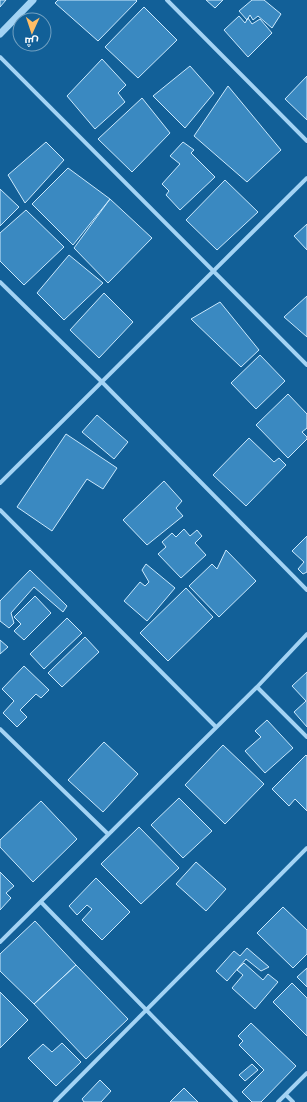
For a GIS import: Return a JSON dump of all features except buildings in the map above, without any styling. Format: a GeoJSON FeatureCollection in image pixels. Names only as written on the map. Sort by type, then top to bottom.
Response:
{"type":"FeatureCollection","features":[{"type":"Feature","properties":{"kind":"street"},"geometry":{"type":"LineString","coordinates":[[0,34],[33,0]]}},
{"type":"Feature","properties":{"kind":"street"},"geometry":{"type":"LineString","coordinates":[[167,0],[307,141]]}},
{"type":"Feature","properties":{"kind":"street"},"geometry":{"type":"LineString","coordinates":[[0,57],[307,365]]}},
{"type":"Feature","properties":{"kind":"street"},"geometry":{"type":"LineString","coordinates":[[0,483],[307,178]]}},
{"type":"Feature","properties":{"kind":"street"},"geometry":{"type":"LineString","coordinates":[[0,282],[102,382],[307,590]]}},
{"type":"Feature","properties":{"kind":"street"},"geometry":{"type":"LineString","coordinates":[[0,510],[216,727]]}},
{"type":"Feature","properties":{"kind":"street"},"geometry":{"type":"LineString","coordinates":[[0,942],[257,687],[307,634]]}},
{"type":"Feature","properties":{"kind":"street"},"geometry":{"type":"LineString","coordinates":[[257,687],[307,737]]}},
{"type":"Feature","properties":{"kind":"street"},"geometry":{"type":"LineString","coordinates":[[0,729],[108,834]]}},
{"type":"Feature","properties":{"kind":"street"},"geometry":{"type":"LineString","coordinates":[[55,1102],[148,1010],[307,848]]}},
{"type":"Feature","properties":{"kind":"street"},"geometry":{"type":"LineString","coordinates":[[42,902],[236,1102]]}},
{"type":"Feature","properties":{"kind":"street"},"geometry":{"type":"LineString","coordinates":[[278,1102],[307,1073]]}},
{"type":"Feature","properties":{"kind":"street"},"geometry":{"type":"LineString","coordinates":[[286,1095],[293,1102]]}}]}
